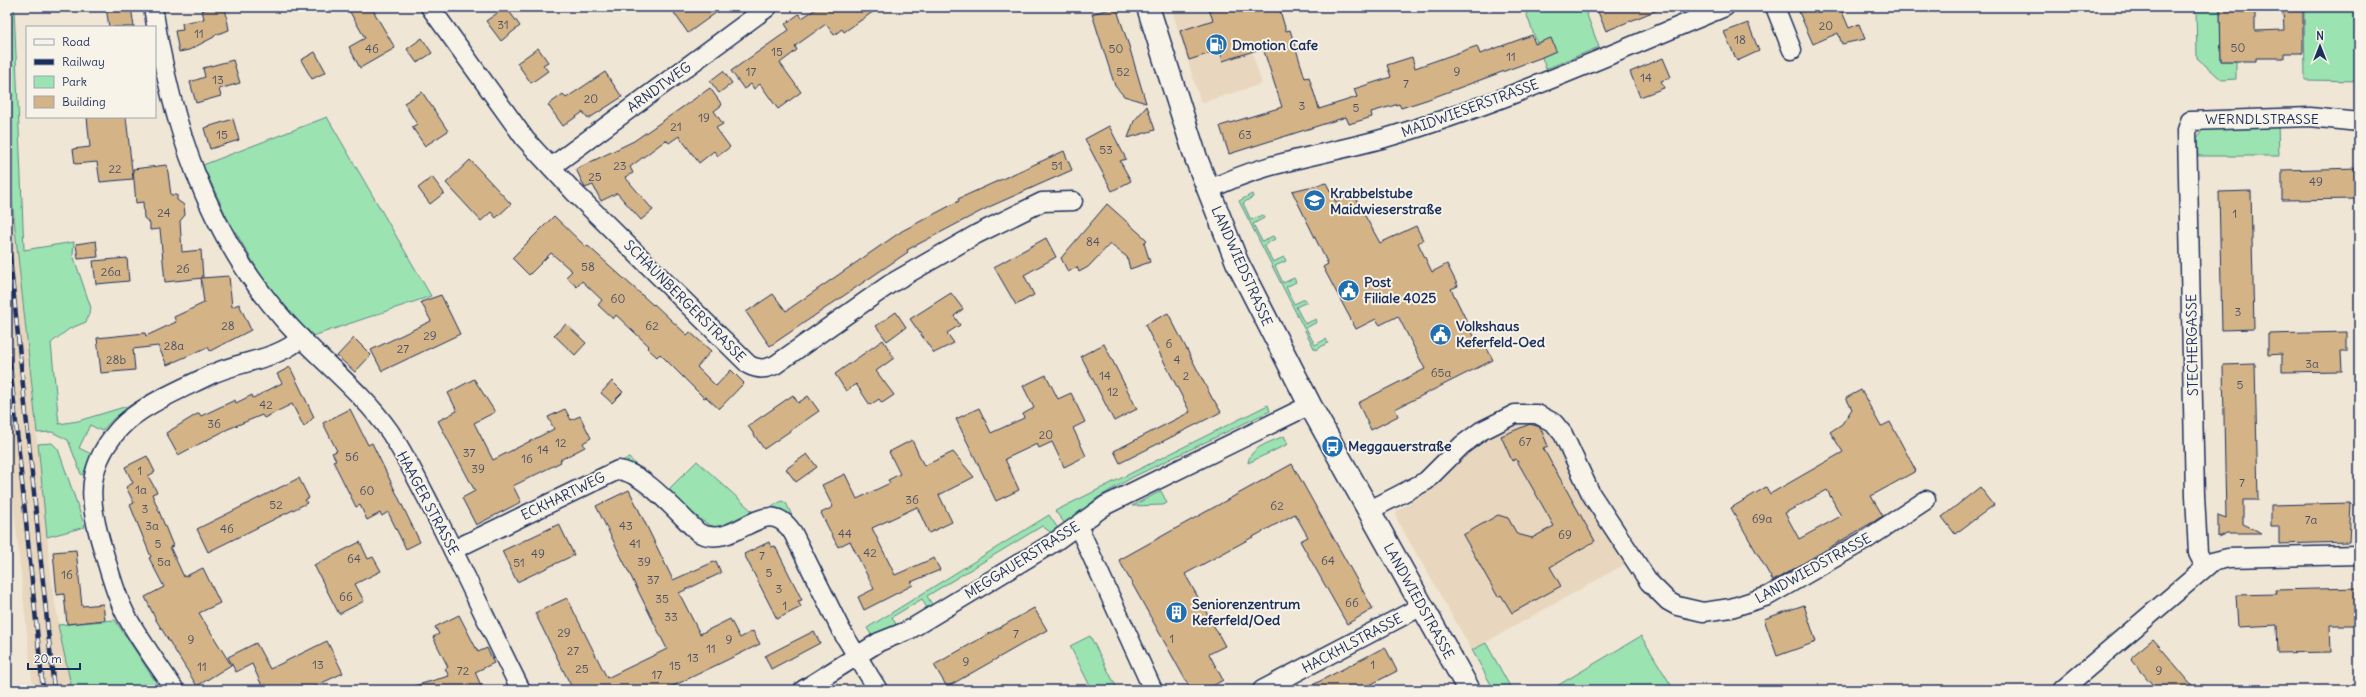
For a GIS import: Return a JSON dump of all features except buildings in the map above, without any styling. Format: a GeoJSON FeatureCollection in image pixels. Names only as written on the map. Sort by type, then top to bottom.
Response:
{"type":"FeatureCollection","features":[{"type":"Feature","properties":{"kind":"main road","name":"LANDWIEDSTRASSE"},"geometry":{"type":"LineString","coordinates":[[1148,7],[1196,158],[1237,262],[1310,405],[1469,690]]}},
{"type":"Feature","properties":{"kind":"street","name":"HAAGER STRASSE"},"geometry":{"type":"LineString","coordinates":[[153,7],[167,84],[198,184],[240,264],[268,301],[378,416],[414,472],[521,690]]}},
{"type":"Feature","properties":{"kind":"street","name":"SCHAUNBERGERSTRASSE"},"geometry":{"type":"LineString","coordinates":[[430,7],[525,139],[551,167],[749,365],[762,369],[775,364],[890,284],[977,234],[1042,202],[1073,201]]}},
{"type":"Feature","properties":{"kind":"street","name":"ARNDTWEG"},"geometry":{"type":"LineString","coordinates":[[551,167],[768,7]]}},
{"type":"Feature","properties":{"kind":"street","name":"MAIDWIESERSTRASSE"},"geometry":{"type":"LineString","coordinates":[[1209,190],[1250,173],[1394,136],[1453,116],[1725,7]]}},
{"type":"Feature","properties":{"kind":"street"},"geometry":{"type":"LineString","coordinates":[[1774,7],[1792,50]]}},
{"type":"Feature","properties":{"kind":"street","name":"WERNDLSTRASSE"},"geometry":{"type":"LineString","coordinates":[[2190,121],[2310,117],[2359,122]]}},
{"type":"Feature","properties":{"kind":"street","name":"STECHERGASSE"},"geometry":{"type":"LineString","coordinates":[[2190,121],[2187,130],[2195,495],[2198,553],[2205,567]]}},
{"type":"Feature","properties":{"kind":"street"},"geometry":{"type":"LineString","coordinates":[[175,690],[126,616],[112,580],[92,514],[92,486],[101,456],[119,428],[132,418],[212,374],[290,348],[302,338]]}},
{"type":"Feature","properties":{"kind":"street","name":"MEGGAUERSTRASSE"},"geometry":{"type":"LineString","coordinates":[[802,690],[879,642],[909,630],[1078,526],[1106,506],[1310,405]]}},
{"type":"Feature","properties":{"kind":"street","name":"LANDWIEDSTRASSE"},"geometry":{"type":"LineString","coordinates":[[1368,511],[1426,481],[1462,445],[1481,431],[1515,414],[1537,414],[1554,423],[1563,434],[1591,494],[1649,582],[1668,601],[1678,606],[1703,612],[1731,608],[1768,596],[1864,541],[1926,500]]}},
{"type":"Feature","properties":{"kind":"street","name":"ECKHARTWEG"},"geometry":{"type":"LineString","coordinates":[[453,550],[611,472],[626,471],[642,480],[699,533],[708,538],[726,536],[766,517],[774,517],[782,520],[793,534],[841,630],[857,656]]}},
{"type":"Feature","properties":{"kind":"street"},"geometry":{"type":"LineString","coordinates":[[1078,526],[1153,690]]}},
{"type":"Feature","properties":{"kind":"street"},"geometry":{"type":"LineString","coordinates":[[2062,690],[2195,578],[2205,567],[2216,560],[2228,558],[2359,555]]}},
{"type":"Feature","properties":{"kind":"street","name":"HACKHLSTRASSE"},"geometry":{"type":"LineString","coordinates":[[1262,690],[1422,606]]}},
{"type":"Feature","properties":{"kind":"street"},"geometry":{"type":"LineString","coordinates":[[857,656],[878,690]]}},
{"type":"Feature","properties":{"kind":"shaded area","name":"Dmotion Cafe"},"geometry":{"type":"Polygon","coordinates":[[[1171,7],[1238,7],[1262,84],[1201,103],[1171,7]]]}},
{"type":"Feature","properties":{"kind":"shaded area"},"geometry":{"type":"Polygon","coordinates":[[[7,154],[53,593],[72,690],[33,690],[7,443],[7,154]]]}},
{"type":"Feature","properties":{"kind":"shaded area"},"geometry":{"type":"Polygon","coordinates":[[[1535,420],[1550,428],[1629,562],[1472,650],[1397,520],[1396,512],[1427,491],[1445,475],[1467,449],[1489,432],[1515,422],[1535,420]]]}},
{"type":"Feature","properties":{"kind":"green space"},"geometry":{"type":"Polygon","coordinates":[[[7,7],[14,7],[24,250],[74,242],[73,255],[91,308],[86,322],[69,329],[51,343],[59,424],[78,421],[134,404],[113,419],[102,431],[90,425],[79,448],[91,454],[83,475],[81,474],[68,440],[52,432],[37,433],[7,154],[7,7]]]}},
{"type":"Feature","properties":{"kind":"green space"},"geometry":{"type":"Polygon","coordinates":[[[1524,7],[1584,7],[1599,47],[1546,69],[1524,7]]]}},
{"type":"Feature","properties":{"kind":"green space"},"geometry":{"type":"Polygon","coordinates":[[[2196,7],[2220,7],[2221,61],[2236,61],[2236,79],[2222,80],[2197,58],[2196,7]]]}},
{"type":"Feature","properties":{"kind":"green space"},"geometry":{"type":"Polygon","coordinates":[[[2270,7],[2359,7],[2359,81],[2305,80],[2304,10],[2270,9],[2270,7]]]}},
{"type":"Feature","properties":{"kind":"green space"},"geometry":{"type":"Polygon","coordinates":[[[327,117],[431,296],[313,336],[308,330],[302,329],[256,274],[259,272],[226,216],[203,165],[327,117]]]}},
{"type":"Feature","properties":{"kind":"green space"},"geometry":{"type":"Polygon","coordinates":[[[2278,124],[2279,156],[2198,156],[2197,138],[2205,126],[2278,124]]]}},
{"type":"Feature","properties":{"kind":"green space"},"geometry":{"type":"Polygon","coordinates":[[[1252,194],[1253,197],[1243,203],[1251,220],[1262,215],[1264,218],[1253,224],[1262,241],[1273,236],[1275,239],[1264,245],[1273,262],[1284,257],[1286,261],[1275,266],[1283,283],[1294,278],[1296,282],[1286,287],[1294,304],[1305,299],[1307,302],[1296,307],[1305,324],[1316,319],[1317,322],[1306,328],[1315,345],[1326,339],[1328,343],[1315,350],[1239,201],[1252,194]]]}},
{"type":"Feature","properties":{"kind":"green space"},"geometry":{"type":"Polygon","coordinates":[[[1268,405],[1270,411],[1133,477],[1097,498],[1066,525],[1055,511],[1268,405]]]}},
{"type":"Feature","properties":{"kind":"green space"},"geometry":{"type":"Polygon","coordinates":[[[1284,436],[1288,444],[1248,463],[1250,457],[1257,449],[1284,436]]]}},
{"type":"Feature","properties":{"kind":"green space"},"geometry":{"type":"Polygon","coordinates":[[[52,443],[58,449],[85,527],[47,537],[38,444],[52,443]]]}},
{"type":"Feature","properties":{"kind":"green space"},"geometry":{"type":"Polygon","coordinates":[[[629,458],[641,469],[629,464],[609,466],[629,458]]]}},
{"type":"Feature","properties":{"kind":"green space"},"geometry":{"type":"Polygon","coordinates":[[[697,461],[752,511],[719,527],[706,523],[692,512],[669,489],[697,461]]]}},
{"type":"Feature","properties":{"kind":"green space"},"geometry":{"type":"Polygon","coordinates":[[[1161,491],[1167,503],[1163,505],[1132,506],[1161,491]]]}},
{"type":"Feature","properties":{"kind":"green space"},"geometry":{"type":"Polygon","coordinates":[[[782,501],[786,503],[795,522],[761,512],[782,501]]]}},
{"type":"Feature","properties":{"kind":"green space"},"geometry":{"type":"Polygon","coordinates":[[[1049,515],[1059,530],[1053,534],[1042,526],[927,596],[934,608],[929,612],[922,599],[892,617],[898,628],[872,636],[867,628],[1049,515]]]}},
{"type":"Feature","properties":{"kind":"green space"},"geometry":{"type":"Polygon","coordinates":[[[115,620],[161,690],[72,690],[58,625],[115,620]]]}},
{"type":"Feature","properties":{"kind":"green space"},"geometry":{"type":"Polygon","coordinates":[[[1090,636],[1118,690],[1092,690],[1070,646],[1090,636]]]}},
{"type":"Feature","properties":{"kind":"green space"},"geometry":{"type":"Polygon","coordinates":[[[1641,636],[1674,690],[1550,690],[1641,636]]]}},
{"type":"Feature","properties":{"kind":"green space"},"geometry":{"type":"Polygon","coordinates":[[[1486,643],[1512,690],[1494,690],[1472,650],[1486,643]]]}},
{"type":"Feature","properties":{"kind":"railway"},"geometry":{"type":"LineString","coordinates":[[7,228],[54,690]]}},
{"type":"Feature","properties":{"kind":"railway"},"geometry":{"type":"LineString","coordinates":[[7,334],[43,690]]}},
{"type":"Feature","properties":{"kind":"place","name":"Dmotion Cafe"},"geometry":{"type":"Point","coordinates":[1217,45]}},
{"type":"Feature","properties":{"kind":"place","name":"Krabbelstube Maidwieserstraße"},"geometry":{"type":"Point","coordinates":[1314,201]}},
{"type":"Feature","properties":{"kind":"place","name":"Post Filiale 4025"},"geometry":{"type":"Point","coordinates":[1348,290]}},
{"type":"Feature","properties":{"kind":"place","name":"Volkshaus Keferfeld-Oed"},"geometry":{"type":"Point","coordinates":[1440,334]}},
{"type":"Feature","properties":{"kind":"place","name":"Meggauerstraße"},"geometry":{"type":"Point","coordinates":[1332,446]}},
{"type":"Feature","properties":{"kind":"place","name":"Seniorenzentrum Keferfeld/Oed"},"geometry":{"type":"Point","coordinates":[1177,612]}}]}
